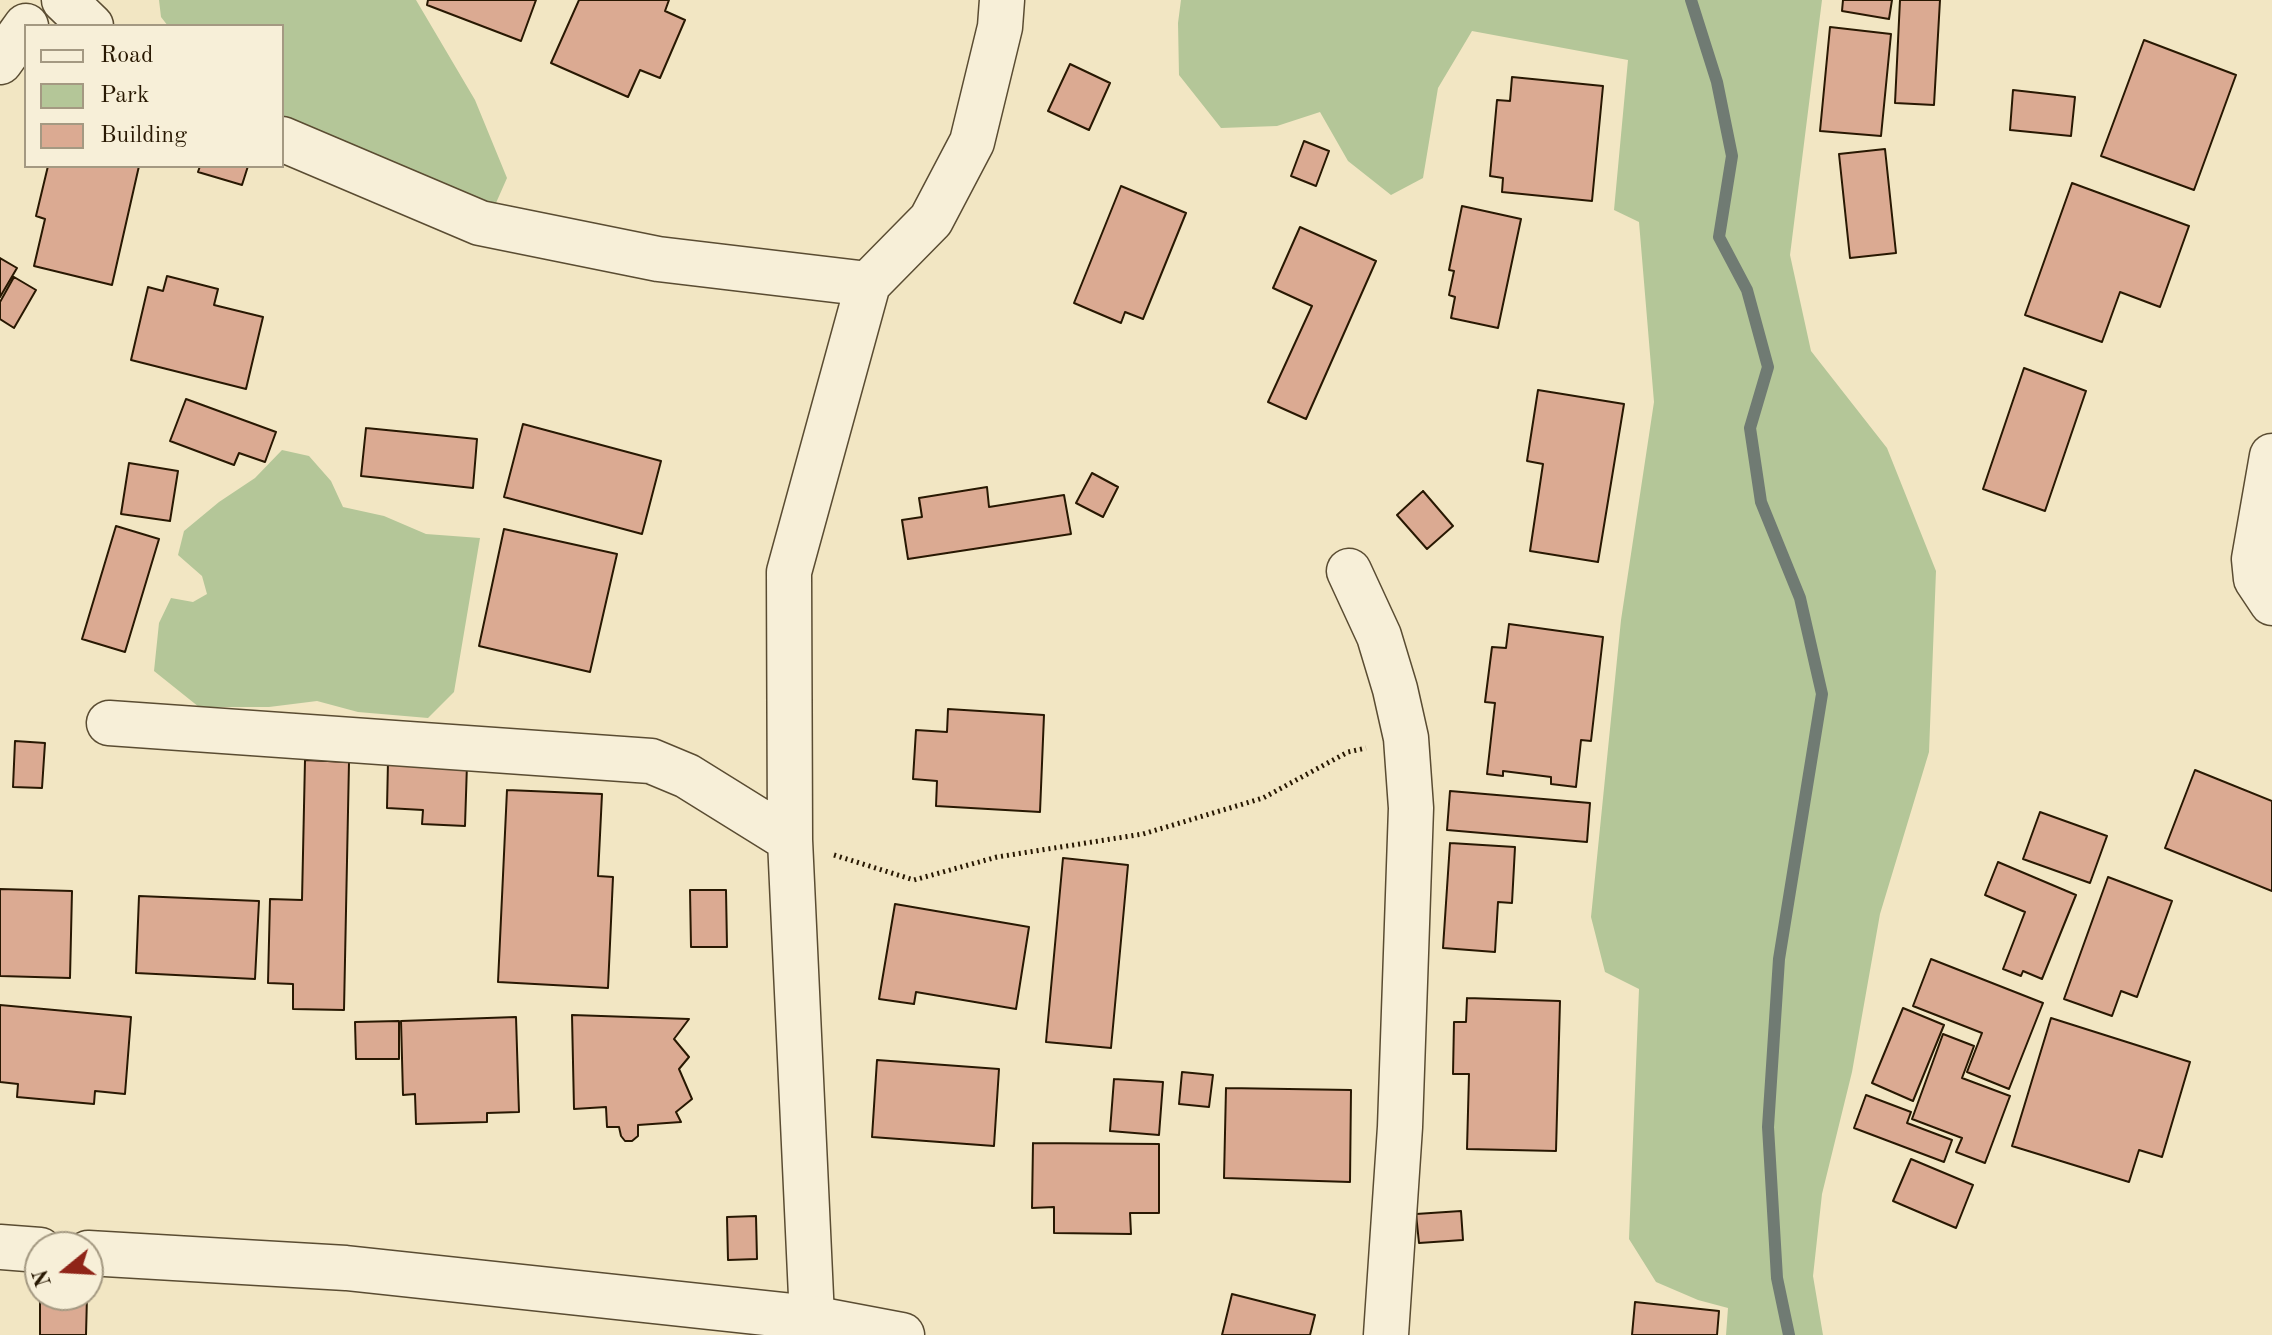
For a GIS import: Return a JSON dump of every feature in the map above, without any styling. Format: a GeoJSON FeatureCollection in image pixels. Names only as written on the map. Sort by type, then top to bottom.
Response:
{"type":"FeatureCollection","features":[{"type":"Feature","properties":{"kind":"street"},"geometry":{"type":"LineString","coordinates":[[27,24],[45,0]]}},
{"type":"Feature","properties":{"kind":"street"},"geometry":{"type":"LineString","coordinates":[[64,0],[89,24]]}},
{"type":"Feature","properties":{"kind":"street"},"geometry":{"type":"LineString","coordinates":[[810,1327],[790,840],[789,572],[868,284],[931,220],[972,142],[1000,27],[1002,0]]}},
{"type":"Feature","properties":{"kind":"street"},"geometry":{"type":"LineString","coordinates":[[0,62],[24,29]]}},
{"type":"Feature","properties":{"kind":"street"},"geometry":{"type":"LineString","coordinates":[[284,140],[480,223],[658,259],[868,284]]}},
{"type":"Feature","properties":{"kind":"street"},"geometry":{"type":"LineString","coordinates":[[2272,456],[2254,559],[2256,579],[2272,603]]}},
{"type":"Feature","properties":{"kind":"street"},"geometry":{"type":"LineString","coordinates":[[1349,571],[1383,648],[1406,738],[1411,808],[1400,1127],[1386,1335]]}},
{"type":"Feature","properties":{"kind":"street"},"geometry":{"type":"LineString","coordinates":[[109,723],[651,761],[687,776],[790,840]]}},
{"type":"Feature","properties":{"kind":"street"},"geometry":{"type":"LineString","coordinates":[[0,1247],[24,1249]]}},
{"type":"Feature","properties":{"kind":"street"},"geometry":{"type":"LineString","coordinates":[[104,1254],[346,1268],[810,1327],[902,1335]]}},
{"type":"Feature","properties":{"kind":"path"},"geometry":{"type":"LineString","coordinates":[[790,840],[914,880],[997,857],[1143,834],[1263,798],[1348,752],[1406,738]]}},
{"type":"Feature","properties":{"kind":"green space"},"geometry":{"type":"Polygon","coordinates":[[[159,0],[416,0],[475,100],[507,178],[492,212],[284,120],[284,24],[166,24],[161,17],[159,0]]]}},
{"type":"Feature","properties":{"kind":"green space"},"geometry":{"type":"Polygon","coordinates":[[[1181,0],[1822,0],[1790,255],[1811,351],[1887,448],[1936,571],[1929,752],[1880,914],[1852,1072],[1822,1194],[1813,1276],[1823,1335],[1726,1335],[1728,1308],[1698,1300],[1656,1282],[1629,1239],[1639,989],[1605,972],[1591,917],[1621,620],[1654,402],[1639,222],[1614,210],[1628,60],[1472,31],[1438,88],[1423,178],[1391,195],[1348,161],[1320,112],[1277,126],[1221,128],[1179,75],[1181,0]]]}},
{"type":"Feature","properties":{"kind":"green space"},"geometry":{"type":"Polygon","coordinates":[[[282,450],[309,456],[331,481],[343,507],[384,516],[426,534],[480,538],[454,692],[428,718],[358,712],[317,701],[269,707],[199,707],[154,671],[159,623],[171,598],[193,602],[207,594],[202,576],[178,555],[184,531],[255,478],[282,450]]]}},
{"type":"Feature","properties":{"kind":"building"},"geometry":{"type":"Polygon","coordinates":[[[428,0],[536,0],[521,41],[427,5],[428,0]]]}},
{"type":"Feature","properties":{"kind":"building"},"geometry":{"type":"Polygon","coordinates":[[[579,0],[669,0],[665,11],[685,20],[660,78],[640,70],[628,97],[551,63],[579,0]]]}},
{"type":"Feature","properties":{"kind":"building"},"geometry":{"type":"Polygon","coordinates":[[[1843,0],[1892,0],[1889,19],[1842,11],[1843,0]]]}},
{"type":"Feature","properties":{"kind":"building"},"geometry":{"type":"Polygon","coordinates":[[[1900,0],[1940,0],[1934,105],[1895,103],[1900,0]]]}},
{"type":"Feature","properties":{"kind":"building"},"geometry":{"type":"Polygon","coordinates":[[[1830,27],[1891,34],[1881,136],[1820,131],[1830,27]]]}},
{"type":"Feature","properties":{"kind":"building"},"geometry":{"type":"Polygon","coordinates":[[[2144,40],[2236,75],[2194,190],[2101,156],[2144,40]]]}},
{"type":"Feature","properties":{"kind":"building"},"geometry":{"type":"Polygon","coordinates":[[[1070,64],[1110,83],[1089,130],[1048,111],[1070,64]]]}},
{"type":"Feature","properties":{"kind":"building"},"geometry":{"type":"Polygon","coordinates":[[[1512,77],[1603,86],[1592,201],[1502,192],[1503,178],[1490,176],[1497,100],[1510,101],[1512,77]]]}},
{"type":"Feature","properties":{"kind":"building"},"geometry":{"type":"Polygon","coordinates":[[[2013,90],[2075,97],[2071,136],[2010,130],[2013,90]]]}},
{"type":"Feature","properties":{"kind":"building"},"geometry":{"type":"Polygon","coordinates":[[[1304,141],[1329,151],[1316,186],[1291,176],[1304,141]]]}},
{"type":"Feature","properties":{"kind":"building"},"geometry":{"type":"Polygon","coordinates":[[[1885,149],[1896,253],[1850,258],[1839,154],[1885,149]]]}},
{"type":"Feature","properties":{"kind":"building"},"geometry":{"type":"Polygon","coordinates":[[[48,168],[139,168],[112,285],[34,266],[45,219],[36,216],[48,168]]]}},
{"type":"Feature","properties":{"kind":"building"},"geometry":{"type":"Polygon","coordinates":[[[199,168],[247,168],[242,185],[198,172],[199,168]]]}},
{"type":"Feature","properties":{"kind":"building"},"geometry":{"type":"Polygon","coordinates":[[[2072,183],[2189,226],[2160,307],[2120,292],[2102,342],[2025,315],[2072,183]]]}},
{"type":"Feature","properties":{"kind":"building"},"geometry":{"type":"Polygon","coordinates":[[[1121,186],[1186,213],[1143,319],[1125,312],[1121,323],[1074,303],[1121,186]]]}},
{"type":"Feature","properties":{"kind":"building"},"geometry":{"type":"Polygon","coordinates":[[[1462,206],[1521,219],[1498,328],[1451,318],[1455,297],[1449,295],[1454,271],[1449,270],[1462,206]]]}},
{"type":"Feature","properties":{"kind":"building"},"geometry":{"type":"Polygon","coordinates":[[[1300,227],[1376,261],[1306,419],[1268,402],[1312,306],[1273,288],[1300,227]]]}},
{"type":"Feature","properties":{"kind":"building"},"geometry":{"type":"Polygon","coordinates":[[[0,258],[17,268],[0,297],[0,258]]]}},
{"type":"Feature","properties":{"kind":"building"},"geometry":{"type":"Polygon","coordinates":[[[167,276],[218,289],[214,305],[263,317],[246,389],[131,360],[148,287],[163,291],[167,276]]]}},
{"type":"Feature","properties":{"kind":"building"},"geometry":{"type":"Polygon","coordinates":[[[14,277],[36,290],[14,328],[0,319],[0,302],[14,277]]]}},
{"type":"Feature","properties":{"kind":"building"},"geometry":{"type":"Polygon","coordinates":[[[2024,368],[2086,391],[2045,511],[1983,489],[2024,368]]]}},
{"type":"Feature","properties":{"kind":"building"},"geometry":{"type":"Polygon","coordinates":[[[1538,390],[1624,404],[1598,562],[1530,551],[1543,464],[1527,461],[1538,390]]]}},
{"type":"Feature","properties":{"kind":"building"},"geometry":{"type":"Polygon","coordinates":[[[186,399],[276,432],[265,462],[239,453],[234,465],[170,441],[186,399]]]}},
{"type":"Feature","properties":{"kind":"building"},"geometry":{"type":"Polygon","coordinates":[[[523,424],[661,461],[642,534],[504,497],[523,424]]]}},
{"type":"Feature","properties":{"kind":"building"},"geometry":{"type":"Polygon","coordinates":[[[366,428],[477,439],[473,488],[361,476],[366,428]]]}},
{"type":"Feature","properties":{"kind":"building"},"geometry":{"type":"Polygon","coordinates":[[[129,463],[178,471],[170,521],[121,514],[129,463]]]}},
{"type":"Feature","properties":{"kind":"building"},"geometry":{"type":"Polygon","coordinates":[[[1092,473],[1118,487],[1103,517],[1076,503],[1092,473]]]}},
{"type":"Feature","properties":{"kind":"building"},"geometry":{"type":"Polygon","coordinates":[[[987,487],[989,507],[1064,495],[1071,534],[908,559],[902,520],[922,517],[919,498],[987,487]]]}},
{"type":"Feature","properties":{"kind":"building"},"geometry":{"type":"Polygon","coordinates":[[[1423,491],[1453,526],[1427,549],[1397,515],[1423,491]]]}},
{"type":"Feature","properties":{"kind":"building"},"geometry":{"type":"Polygon","coordinates":[[[116,526],[159,539],[125,652],[82,639],[116,526]]]}},
{"type":"Feature","properties":{"kind":"building"},"geometry":{"type":"Polygon","coordinates":[[[504,529],[617,554],[590,672],[479,646],[504,529]]]}},
{"type":"Feature","properties":{"kind":"building"},"geometry":{"type":"Polygon","coordinates":[[[1509,624],[1603,637],[1591,741],[1581,740],[1576,787],[1551,784],[1551,777],[1503,771],[1503,776],[1487,774],[1495,703],[1485,702],[1492,647],[1506,648],[1509,624]]]}},
{"type":"Feature","properties":{"kind":"building"},"geometry":{"type":"Polygon","coordinates":[[[948,709],[1044,715],[1040,812],[936,806],[937,781],[913,779],[916,730],[947,732],[948,709]]]}},
{"type":"Feature","properties":{"kind":"building"},"geometry":{"type":"Polygon","coordinates":[[[15,741],[45,743],[42,788],[13,787],[15,741]]]}},
{"type":"Feature","properties":{"kind":"building"},"geometry":{"type":"Polygon","coordinates":[[[305,760],[349,762],[344,1010],[293,1009],[293,984],[268,983],[270,899],[302,900],[305,760]]]}},
{"type":"Feature","properties":{"kind":"building"},"geometry":{"type":"Polygon","coordinates":[[[388,761],[467,764],[465,826],[422,824],[423,810],[387,808],[388,761]]]}},
{"type":"Feature","properties":{"kind":"building"},"geometry":{"type":"Polygon","coordinates":[[[2195,770],[2272,801],[2272,891],[2165,848],[2195,770]]]}},
{"type":"Feature","properties":{"kind":"building"},"geometry":{"type":"Polygon","coordinates":[[[507,790],[602,794],[598,876],[613,877],[608,988],[498,982],[507,790]]]}},
{"type":"Feature","properties":{"kind":"building"},"geometry":{"type":"Polygon","coordinates":[[[1450,791],[1590,803],[1587,842],[1447,830],[1450,791]]]}},
{"type":"Feature","properties":{"kind":"building"},"geometry":{"type":"Polygon","coordinates":[[[2040,812],[2107,836],[2090,883],[2023,859],[2040,812]]]}},
{"type":"Feature","properties":{"kind":"building"},"geometry":{"type":"Polygon","coordinates":[[[1450,843],[1515,847],[1512,903],[1498,902],[1495,952],[1443,948],[1450,843]]]}},
{"type":"Feature","properties":{"kind":"building"},"geometry":{"type":"Polygon","coordinates":[[[1063,858],[1128,865],[1111,1048],[1046,1042],[1063,858]]]}},
{"type":"Feature","properties":{"kind":"building"},"geometry":{"type":"Polygon","coordinates":[[[1998,862],[2076,895],[2042,979],[2023,971],[2021,976],[2003,969],[2025,912],[1985,895],[1998,862]]]}},
{"type":"Feature","properties":{"kind":"building"},"geometry":{"type":"Polygon","coordinates":[[[2108,877],[2172,901],[2137,997],[2121,991],[2112,1016],[2064,999],[2108,877]]]}},
{"type":"Feature","properties":{"kind":"building"},"geometry":{"type":"Polygon","coordinates":[[[0,889],[72,891],[70,978],[0,976],[0,889]]]}},
{"type":"Feature","properties":{"kind":"building"},"geometry":{"type":"Polygon","coordinates":[[[690,890],[726,890],[727,947],[691,947],[690,890]]]}},
{"type":"Feature","properties":{"kind":"building"},"geometry":{"type":"Polygon","coordinates":[[[139,896],[259,901],[255,979],[136,973],[139,896]]]}},
{"type":"Feature","properties":{"kind":"building"},"geometry":{"type":"Polygon","coordinates":[[[895,904],[1029,927],[1016,1009],[916,992],[914,1004],[879,999],[895,904]]]}},
{"type":"Feature","properties":{"kind":"building"},"geometry":{"type":"Polygon","coordinates":[[[1931,959],[2043,1003],[2009,1089],[1967,1072],[1982,1033],[1913,1006],[1931,959]]]}},
{"type":"Feature","properties":{"kind":"building"},"geometry":{"type":"Polygon","coordinates":[[[1467,998],[1560,1001],[1556,1151],[1467,1149],[1469,1074],[1453,1074],[1454,1022],[1466,1022],[1467,998]]]}},
{"type":"Feature","properties":{"kind":"building"},"geometry":{"type":"Polygon","coordinates":[[[0,1005],[131,1017],[125,1094],[95,1091],[94,1104],[17,1097],[18,1084],[0,1082],[0,1005]]]}},
{"type":"Feature","properties":{"kind":"building"},"geometry":{"type":"Polygon","coordinates":[[[1903,1008],[1944,1025],[1913,1101],[1872,1083],[1903,1008]]]}},
{"type":"Feature","properties":{"kind":"building"},"geometry":{"type":"Polygon","coordinates":[[[572,1015],[689,1019],[674,1039],[689,1057],[679,1069],[692,1099],[676,1112],[681,1122],[638,1125],[638,1136],[632,1141],[625,1141],[619,1127],[607,1127],[606,1107],[574,1109],[572,1015]]]}},
{"type":"Feature","properties":{"kind":"building"},"geometry":{"type":"Polygon","coordinates":[[[516,1017],[519,1112],[487,1113],[487,1122],[416,1124],[415,1094],[403,1095],[401,1021],[516,1017]]]}},
{"type":"Feature","properties":{"kind":"building"},"geometry":{"type":"Polygon","coordinates":[[[2051,1018],[2190,1062],[2162,1157],[2139,1150],[2129,1182],[2012,1146],[2051,1018]]]}},
{"type":"Feature","properties":{"kind":"building"},"geometry":{"type":"Polygon","coordinates":[[[399,1021],[399,1059],[356,1059],[355,1022],[399,1021]]]}},
{"type":"Feature","properties":{"kind":"building"},"geometry":{"type":"Polygon","coordinates":[[[1943,1034],[1974,1046],[1962,1078],[2010,1096],[1985,1163],[1956,1152],[1962,1138],[1912,1119],[1943,1034]]]}},
{"type":"Feature","properties":{"kind":"building"},"geometry":{"type":"Polygon","coordinates":[[[877,1060],[999,1069],[994,1146],[872,1137],[877,1060]]]}},
{"type":"Feature","properties":{"kind":"building"},"geometry":{"type":"Polygon","coordinates":[[[1182,1072],[1213,1075],[1209,1107],[1179,1104],[1182,1072]]]}},
{"type":"Feature","properties":{"kind":"building"},"geometry":{"type":"Polygon","coordinates":[[[1114,1079],[1163,1082],[1159,1135],[1110,1131],[1114,1079]]]}},
{"type":"Feature","properties":{"kind":"building"},"geometry":{"type":"Polygon","coordinates":[[[1226,1088],[1351,1090],[1350,1182],[1224,1178],[1226,1088]]]}},
{"type":"Feature","properties":{"kind":"building"},"geometry":{"type":"Polygon","coordinates":[[[1866,1095],[1911,1112],[1907,1123],[1952,1140],[1944,1162],[1854,1128],[1866,1095]]]}},
{"type":"Feature","properties":{"kind":"building"},"geometry":{"type":"Polygon","coordinates":[[[1033,1143],[1159,1144],[1159,1213],[1130,1213],[1131,1234],[1054,1233],[1054,1207],[1032,1208],[1033,1143]]]}},
{"type":"Feature","properties":{"kind":"building"},"geometry":{"type":"Polygon","coordinates":[[[1911,1159],[1973,1185],[1956,1228],[1893,1201],[1911,1159]]]}},
{"type":"Feature","properties":{"kind":"building"},"geometry":{"type":"Polygon","coordinates":[[[1461,1211],[1463,1240],[1419,1243],[1416,1214],[1461,1211]]]}},
{"type":"Feature","properties":{"kind":"building"},"geometry":{"type":"Polygon","coordinates":[[[756,1216],[757,1259],[728,1260],[727,1217],[756,1216]]]}},
{"type":"Feature","properties":{"kind":"building"},"geometry":{"type":"Polygon","coordinates":[[[1232,1294],[1315,1315],[1310,1335],[1222,1335],[1232,1294]]]}},
{"type":"Feature","properties":{"kind":"building"},"geometry":{"type":"Polygon","coordinates":[[[1635,1302],[1719,1311],[1717,1335],[1632,1335],[1635,1302]]]}},
{"type":"Feature","properties":{"kind":"building"},"geometry":{"type":"Polygon","coordinates":[[[40,1311],[87,1311],[86,1335],[40,1335],[40,1311]]]}},
{"type":"Feature","properties":{"kind":"waterway"},"geometry":{"type":"LineString","coordinates":[[1691,0],[1717,82],[1732,156],[1719,237],[1747,290],[1768,367],[1750,428],[1761,502],[1800,598],[1822,694],[1779,959],[1768,1127],[1777,1278],[1789,1335]]}}]}
